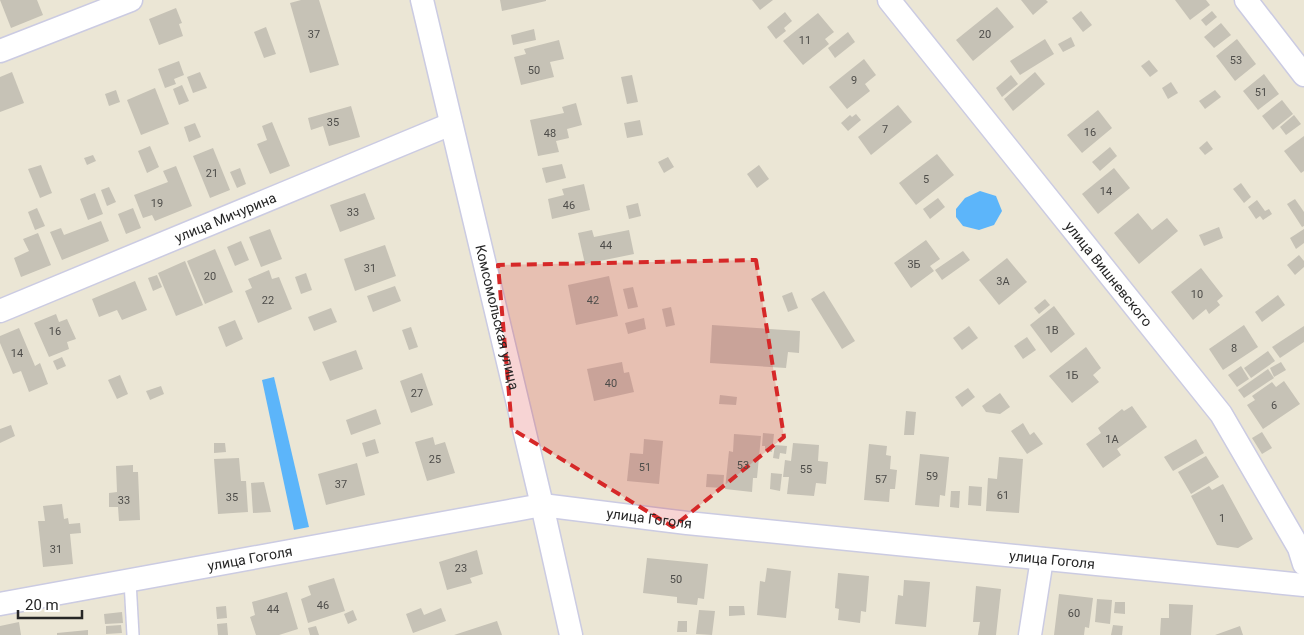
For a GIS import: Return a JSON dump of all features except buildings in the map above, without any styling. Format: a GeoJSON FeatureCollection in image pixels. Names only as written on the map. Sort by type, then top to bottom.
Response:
{"type":"FeatureCollection","features":[{"type":"Feature","properties":{"kind":"street"},"geometry":{"type":"LineString","coordinates":[[0,51],[131,0]]}},
{"type":"Feature","properties":{"kind":"street","name":"Комсомольская улица"},"geometry":{"type":"LineString","coordinates":[[422,0],[542,505],[570,635]]}},
{"type":"Feature","properties":{"kind":"street","name":"улица Вишневского"},"geometry":{"type":"LineString","coordinates":[[889,0],[1221,414],[1299,548],[1304,564]]}},
{"type":"Feature","properties":{"kind":"street"},"geometry":{"type":"LineString","coordinates":[[1246,0],[1304,75]]}},
{"type":"Feature","properties":{"kind":"street","name":"улица Мичурина"},"geometry":{"type":"LineString","coordinates":[[0,311],[451,124]]}},
{"type":"Feature","properties":{"kind":"street","name":"улица Гоголя"},"geometry":{"type":"LineString","coordinates":[[0,604],[542,505],[688,523],[1304,586]]}},
{"type":"Feature","properties":{"kind":"street"},"geometry":{"type":"LineString","coordinates":[[1030,635],[1042,559]]}},
{"type":"Feature","properties":{"kind":"lane"},"geometry":{"type":"LineString","coordinates":[[130,581],[133,635]]}},
{"type":"Feature","properties":{"kind":"highlighted area"},"geometry":{"type":"Polygon","coordinates":[[[756,260],[784,437],[673,527],[512,429],[498,265],[756,260]]]}},
{"type":"Feature","properties":{"kind":"water"},"geometry":{"type":"Polygon","coordinates":[[[980,191],[996,196],[1002,211],[994,225],[979,230],[963,226],[956,217],[956,209],[965,198],[980,191]]]}},
{"type":"Feature","properties":{"kind":"water"},"geometry":{"type":"Polygon","coordinates":[[[274,377],[309,527],[294,530],[262,380],[274,377]]]}}]}
